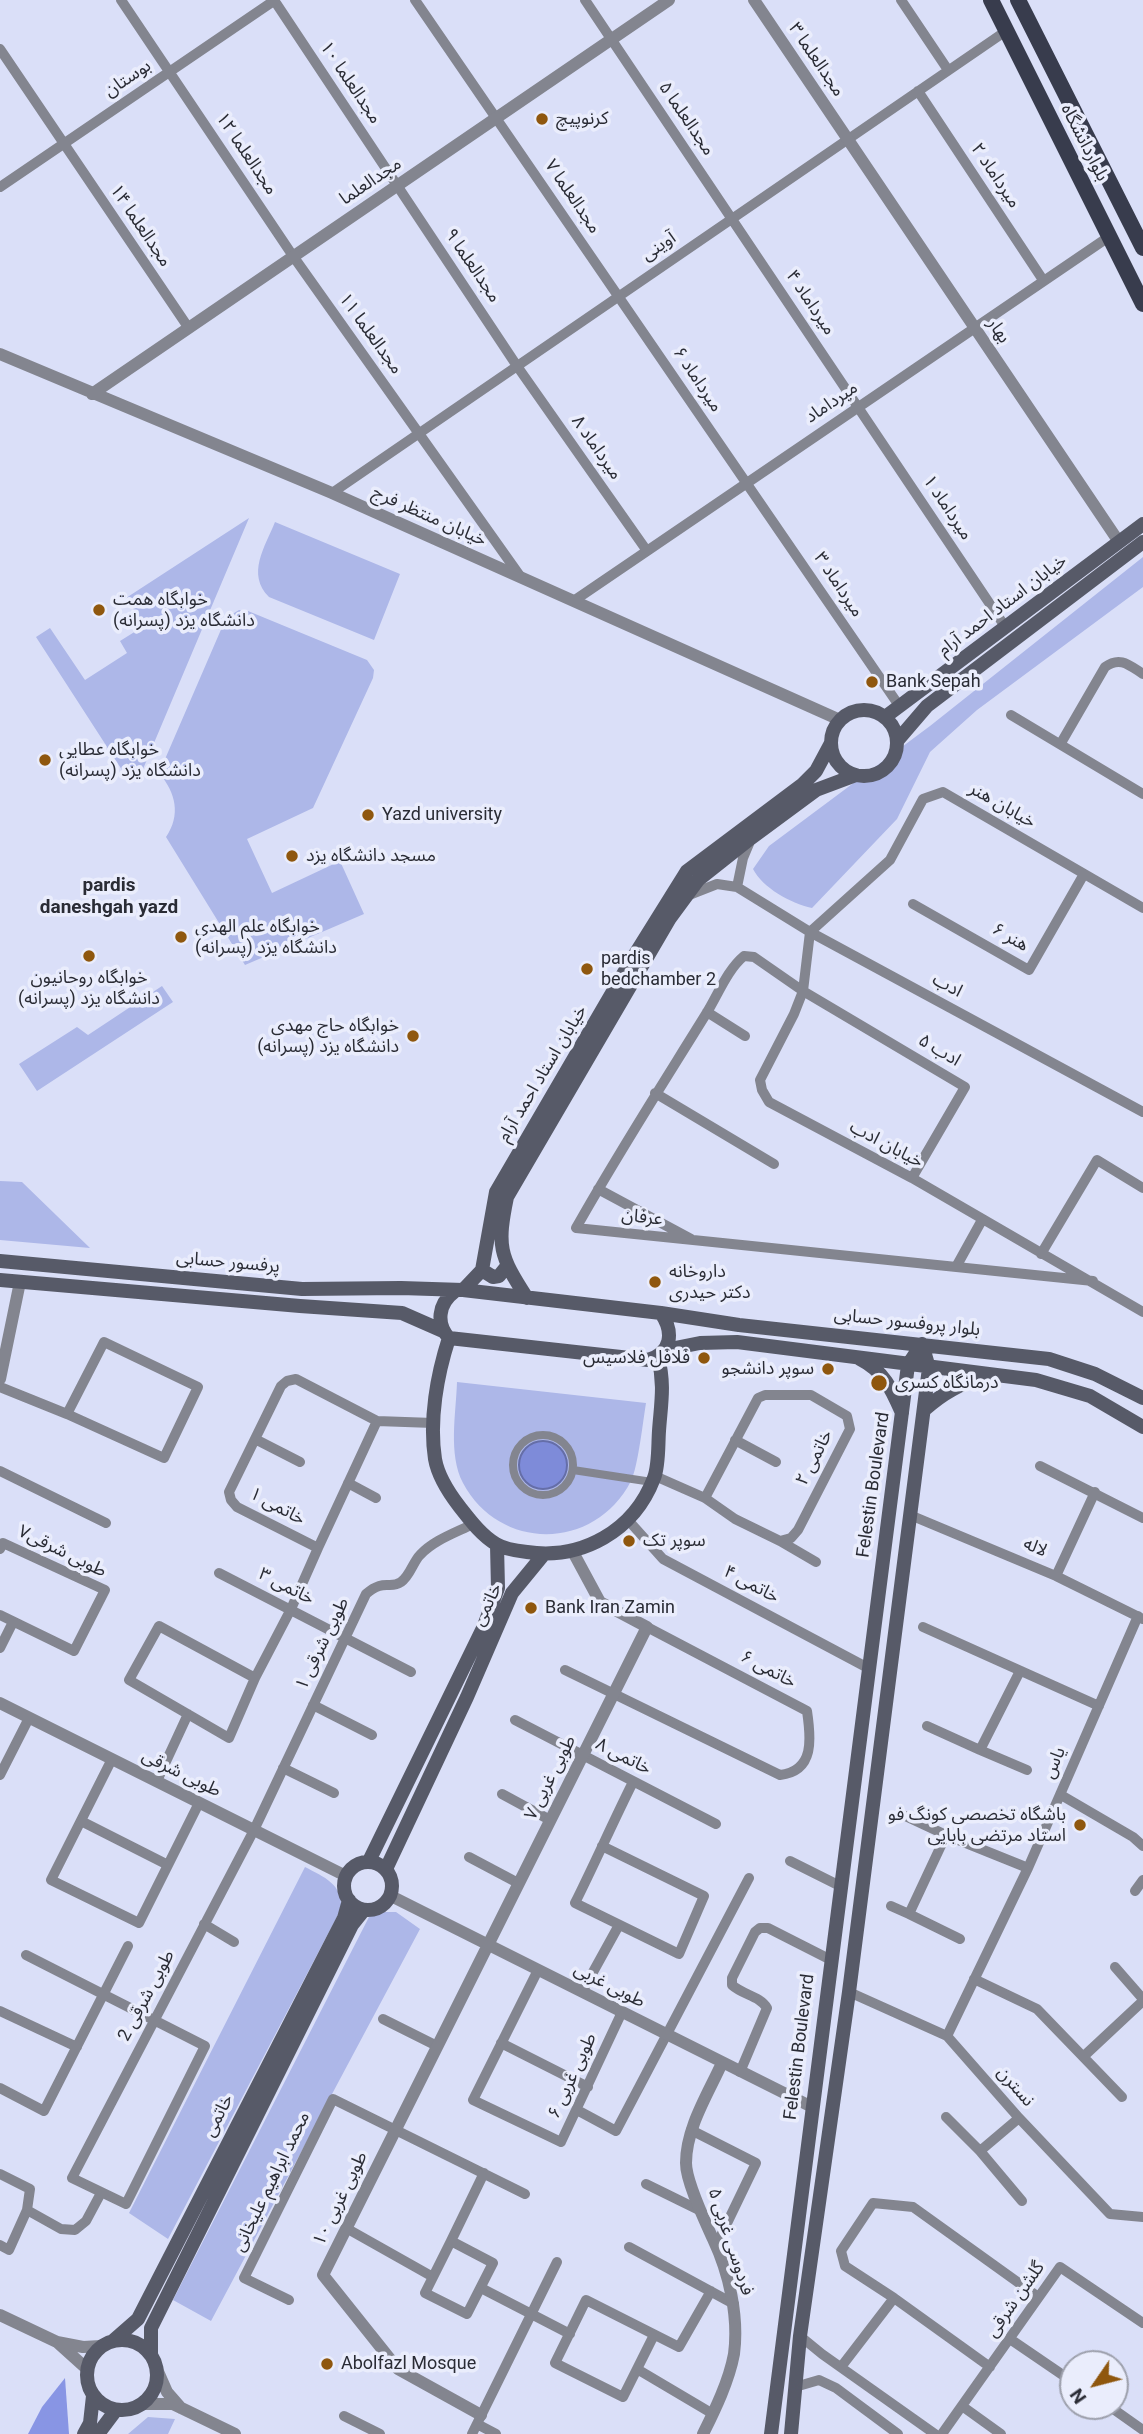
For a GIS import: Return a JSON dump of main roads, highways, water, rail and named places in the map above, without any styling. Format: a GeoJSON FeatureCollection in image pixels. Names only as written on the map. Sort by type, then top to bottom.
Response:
{"type":"FeatureCollection","features":[{"type":"Feature","properties":{"kind":"main road","name":"بلواردانشگاه"},"geometry":{"type":"LineString","coordinates":[[991,0],[1143,304]]}},
{"type":"Feature","properties":{"kind":"main road","name":"بلواردانشگاه"},"geometry":{"type":"LineString","coordinates":[[1018,0],[1143,248]]}},
{"type":"Feature","properties":{"kind":"main road","name":"خیابان استاد احمد آرام"},"geometry":{"type":"LineString","coordinates":[[885,717],[1143,524]]}},
{"type":"Feature","properties":{"kind":"main road","name":"خیابان استاد احمد آرام"},"geometry":{"type":"LineString","coordinates":[[897,741],[927,706],[1143,541]]}},
{"type":"Feature","properties":{"kind":"main road"},"geometry":{"type":"LineString","coordinates":[[862,709],[885,717],[893,727],[897,741],[895,756],[886,768],[872,775],[856,775],[841,766],[833,756],[831,743],[833,731],[840,720],[862,709]]}},
{"type":"Feature","properties":{"kind":"main road","name":"خیابان استاد احمد آرام"},"geometry":{"type":"LineString","coordinates":[[482,1270],[496,1192],[629,964],[687,871],[803,784],[816,771],[831,743]]}},
{"type":"Feature","properties":{"kind":"main road","name":"خیابان استاد احمد آرام"},"geometry":{"type":"LineString","coordinates":[[527,1298],[501,1252],[502,1223],[507,1197],[684,898],[698,880],[816,790],[856,775]]}},
{"type":"Feature","properties":{"kind":"main road","name":"پرفسور حسابی"},"geometry":{"type":"LineString","coordinates":[[0,1261],[302,1289],[401,1288],[527,1298]]}},
{"type":"Feature","properties":{"kind":"main road"},"geometry":{"type":"LineString","coordinates":[[508,1266],[499,1276],[493,1277],[482,1270],[443,1305],[440,1314],[446,1335],[433,1423],[435,1461],[449,1493],[473,1524],[497,1545],[544,1555],[573,1552],[606,1537],[628,1520],[647,1495],[654,1479],[663,1378],[661,1353],[669,1340],[667,1321],[661,1313]]}},
{"type":"Feature","properties":{"kind":"main road","name":"پرفسور حسابی"},"geometry":{"type":"LineString","coordinates":[[0,1280],[402,1313],[446,1335],[648,1360],[661,1353]]}},
{"type":"Feature","properties":{"kind":"main road","name":"بلوار پروفسور حسابی"},"geometry":{"type":"LineString","coordinates":[[527,1298],[661,1313],[738,1325],[1049,1359],[1095,1374],[1143,1398]]}},
{"type":"Feature","properties":{"kind":"main road"},"geometry":{"type":"LineString","coordinates":[[661,1353],[700,1343],[737,1342],[1036,1380],[1090,1396],[1143,1427]]}},
{"type":"Feature","properties":{"kind":"main road"},"geometry":{"type":"LineString","coordinates":[[791,2434],[800,2336],[849,1992],[924,1410],[929,1368],[922,1344]]}},
{"type":"Feature","properties":{"kind":"main road","name":"Felestin Boulevard"},"geometry":{"type":"LineString","coordinates":[[771,2434],[908,1365],[922,1344]]}},
{"type":"Feature","properties":{"kind":"main road"},"geometry":{"type":"LineString","coordinates":[[853,1355],[881,1373],[890,1385],[903,1414]]}},
{"type":"Feature","properties":{"kind":"main road"},"geometry":{"type":"LineString","coordinates":[[924,1410],[962,1383],[993,1374]]}},
{"type":"Feature","properties":{"kind":"main road","name":"خاتمی"},"geometry":{"type":"LineString","coordinates":[[369,1861],[484,1626],[498,1588],[497,1545]]}},
{"type":"Feature","properties":{"kind":"main road","name":"خاتمی"},"geometry":{"type":"LineString","coordinates":[[386,1869],[467,1697],[512,1593],[544,1555]]}},
{"type":"Feature","properties":{"kind":"main road"},"geometry":{"type":"LineString","coordinates":[[369,1861],[386,1869],[393,1882],[391,1896],[380,1908],[364,1910],[349,1900],[344,1888],[346,1876],[355,1865],[369,1861]]}},
{"type":"Feature","properties":{"kind":"main road","name":"خاتمی"},"geometry":{"type":"LineString","coordinates":[[108,2343],[138,2319],[344,1918],[349,1900]]}},
{"type":"Feature","properties":{"kind":"main road","name":"خاتمی"},"geometry":{"type":"LineString","coordinates":[[153,2360],[151,2328],[352,1924],[364,1910]]}},
{"type":"Feature","properties":{"kind":"main road"},"geometry":{"type":"LineString","coordinates":[[84,2434],[90,2423],[93,2396],[87,2379],[87,2369],[94,2353],[108,2343],[134,2342],[153,2360],[155,2387],[143,2404],[135,2408],[116,2410],[93,2396]]}},
{"type":"Feature","properties":{"kind":"main road"},"geometry":{"type":"LineString","coordinates":[[98,2434],[116,2410]]}},
{"type":"Feature","properties":{"kind":"place","name":"کرنوپیچ"},"geometry":{"type":"Point","coordinates":[542,119]}},
{"type":"Feature","properties":{"kind":"place","name":"خوابگاه همت (پسرانه) دانشگاه یزد"},"geometry":{"type":"Point","coordinates":[99,610]}},
{"type":"Feature","properties":{"kind":"place","name":"Bank Sepah"},"geometry":{"type":"Point","coordinates":[872,682]}},
{"type":"Feature","properties":{"kind":"place","name":"خوابگاه عطایی (پسرانه) دانشگاه یزد"},"geometry":{"type":"Point","coordinates":[45,760]}},
{"type":"Feature","properties":{"kind":"place","name":"Yazd university"},"geometry":{"type":"Point","coordinates":[368,815]}},
{"type":"Feature","properties":{"kind":"place","name":"مسجد دانشگاه یزد"},"geometry":{"type":"Point","coordinates":[292,856]}},
{"type":"Feature","properties":{"kind":"place","name":"خوابگاه علم الهدی (پسرانه) دانشگاه یزد"},"geometry":{"type":"Point","coordinates":[181,937]}},
{"type":"Feature","properties":{"kind":"place","name":"خوابگاه روحانیون (پسرانه) دانشگاه یزد"},"geometry":{"type":"Point","coordinates":[89,956]}},
{"type":"Feature","properties":{"kind":"place","name":"pardis bedchamber 2"},"geometry":{"type":"Point","coordinates":[587,969]}},
{"type":"Feature","properties":{"kind":"place","name":"خوابگاه حاج مهدی (پسرانه) دانشگاه یزد"},"geometry":{"type":"Point","coordinates":[413,1036]}},
{"type":"Feature","properties":{"kind":"place","name":"داروخانه دکتر حیدری"},"geometry":{"type":"Point","coordinates":[655,1282]}},
{"type":"Feature","properties":{"kind":"place","name":"فلافل فلاسیس"},"geometry":{"type":"Point","coordinates":[704,1358]}},
{"type":"Feature","properties":{"kind":"place","name":"سوپر دانشجو"},"geometry":{"type":"Point","coordinates":[828,1369]}},
{"type":"Feature","properties":{"kind":"place","name":"درمانگاه کسری"},"geometry":{"type":"Point","coordinates":[879,1383]}},
{"type":"Feature","properties":{"kind":"place","name":"سوپر تک"},"geometry":{"type":"Point","coordinates":[629,1541]}},
{"type":"Feature","properties":{"kind":"place","name":"Bank Iran Zamin"},"geometry":{"type":"Point","coordinates":[531,1608]}},
{"type":"Feature","properties":{"kind":"place","name":"باشگاه تخصصی کونگ فو استاد مرتضی بابایی"},"geometry":{"type":"Point","coordinates":[1080,1825]}},
{"type":"Feature","properties":{"kind":"place","name":"Abolfazl Mosque"},"geometry":{"type":"Point","coordinates":[327,2364]}},
{"type":"Feature","properties":{"kind":"district","name":"pardis daneshgah yazd"},"geometry":{"type":"Point","coordinates":[109,897]}}]}
